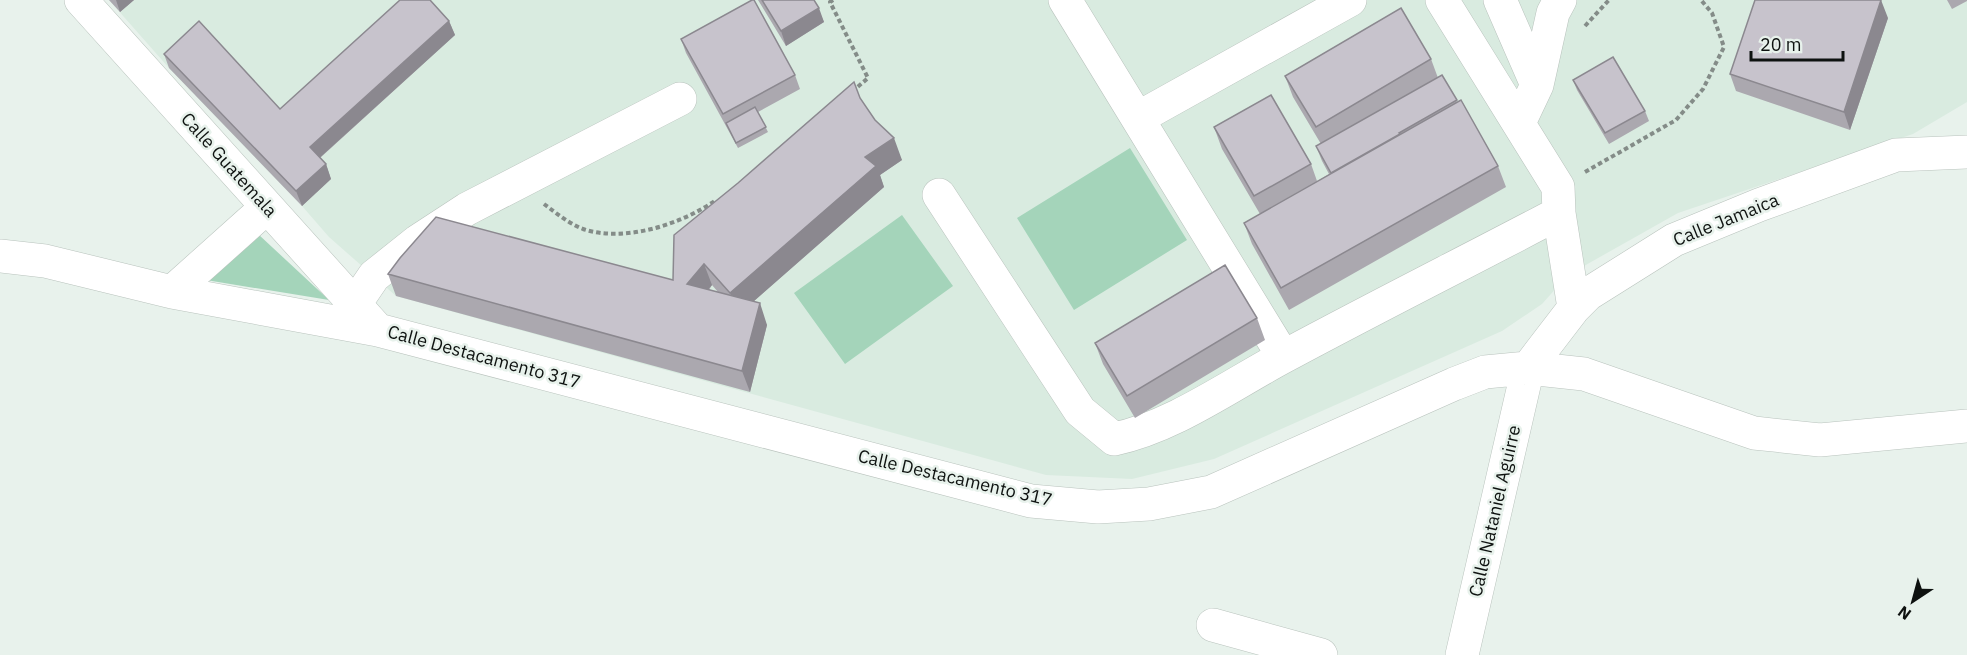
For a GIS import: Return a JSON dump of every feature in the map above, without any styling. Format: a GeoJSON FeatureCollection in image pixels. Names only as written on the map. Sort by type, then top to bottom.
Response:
{"type":"FeatureCollection","features":[{"type":"Feature","properties":{"kind":"street","name":"Calle Guatemala"},"geometry":{"type":"LineString","coordinates":[[81,0],[378,330]]}},
{"type":"Feature","properties":{"kind":"street"},"geometry":{"type":"LineString","coordinates":[[1065,0],[1283,356]]}},
{"type":"Feature","properties":{"kind":"street"},"geometry":{"type":"LineString","coordinates":[[1138,118],[1350,0]]}},
{"type":"Feature","properties":{"kind":"street"},"geometry":{"type":"LineString","coordinates":[[1442,0],[1519,123],[1558,200],[1574,308]]}},
{"type":"Feature","properties":{"kind":"street"},"geometry":{"type":"LineString","coordinates":[[1500,0],[1537,85]]}},
{"type":"Feature","properties":{"kind":"street"},"geometry":{"type":"LineString","coordinates":[[1519,123],[1537,85],[1553,13],[1560,0]]}},
{"type":"Feature","properties":{"kind":"street"},"geometry":{"type":"LineString","coordinates":[[355,304],[374,276],[418,241],[467,209],[680,99]]}},
{"type":"Feature","properties":{"kind":"street","name":"Calle Jamaica"},"geometry":{"type":"LineString","coordinates":[[1528,368],[1574,308],[1588,294],[1674,240],[1896,155],[1967,152]]}},
{"type":"Feature","properties":{"kind":"street"},"geometry":{"type":"LineString","coordinates":[[939,195],[1080,411],[1114,439],[1135,435],[1161,425],[1558,200]]}},
{"type":"Feature","properties":{"kind":"street"},"geometry":{"type":"LineString","coordinates":[[172,292],[267,207]]}},
{"type":"Feature","properties":{"kind":"street","name":"Calle Destacamento 317"},"geometry":{"type":"LineString","coordinates":[[0,256],[45,261],[172,292],[378,330],[1031,501],[1098,507],[1149,504],[1211,492],[1485,372],[1528,368],[1584,374],[1754,433],[1820,440],[1967,426]]}},
{"type":"Feature","properties":{"kind":"street","name":"Calle Nataniel Aguirre"},"geometry":{"type":"LineString","coordinates":[[1462,655],[1528,368]]}},
{"type":"Feature","properties":{"kind":"street"},"geometry":{"type":"LineString","coordinates":[[1213,625],[1321,655]]}},
{"type":"Feature","properties":{"kind":"path"},"geometry":{"type":"LineString","coordinates":[[1558,200],[1676,120],[1703,89],[1724,47],[1712,13],[1701,0]]}},
{"type":"Feature","properties":{"kind":"path"},"geometry":{"type":"LineString","coordinates":[[831,1],[868,78],[851,93]]}},
{"type":"Feature","properties":{"kind":"path"},"geometry":{"type":"LineString","coordinates":[[518,183],[563,219],[584,229],[609,234],[650,231],[703,210],[720,198]]}},
{"type":"Feature","properties":{"kind":"shaded area"},"geometry":{"type":"Polygon","coordinates":[[[109,0],[1967,0],[1967,102],[1913,134],[1678,213],[1568,275],[1542,304],[1502,331],[1214,459],[1132,479],[1046,475],[396,296],[329,237],[169,68],[109,0]]]}},
{"type":"Feature","properties":{"kind":"green space"},"geometry":{"type":"Polygon","coordinates":[[[1130,148],[1187,240],[1074,310],[1017,218],[1130,148]]]}},
{"type":"Feature","properties":{"kind":"green space"},"geometry":{"type":"Polygon","coordinates":[[[902,215],[953,286],[845,364],[794,293],[902,215]]]}},
{"type":"Feature","properties":{"kind":"green space"},"geometry":{"type":"Polygon","coordinates":[[[258,234],[329,300],[206,280],[258,234]]]}},
{"type":"Feature","properties":{"kind":"building"},"geometry":{"type":"Polygon","coordinates":[[[400,0],[430,0],[449,21],[310,147],[326,164],[296,191],[164,54],[199,21],[280,109],[400,0]]]}},
{"type":"Feature","properties":{"kind":"building"},"geometry":{"type":"Polygon","coordinates":[[[752,0],[795,75],[723,114],[681,39],[752,0]]]}},
{"type":"Feature","properties":{"kind":"building"},"geometry":{"type":"Polygon","coordinates":[[[762,0],[814,0],[819,8],[781,31],[762,0]]]}},
{"type":"Feature","properties":{"kind":"building"},"geometry":{"type":"Polygon","coordinates":[[[1755,0],[1881,0],[1844,112],[1730,74],[1755,0]]]}},
{"type":"Feature","properties":{"kind":"building"},"geometry":{"type":"Polygon","coordinates":[[[1401,8],[1431,59],[1316,127],[1285,76],[1401,8]]]}},
{"type":"Feature","properties":{"kind":"building"},"geometry":{"type":"Polygon","coordinates":[[[1613,57],[1645,111],[1605,133],[1573,80],[1613,57]]]}},
{"type":"Feature","properties":{"kind":"building"},"geometry":{"type":"Polygon","coordinates":[[[1442,75],[1457,100],[1331,173],[1316,146],[1442,75]]]}},
{"type":"Feature","properties":{"kind":"building"},"geometry":{"type":"Polygon","coordinates":[[[854,82],[860,98],[875,120],[894,138],[865,157],[876,166],[730,293],[704,264],[687,284],[760,303],[742,371],[388,274],[436,217],[673,280],[674,235],[738,183],[854,82]]]}},
{"type":"Feature","properties":{"kind":"building"},"geometry":{"type":"Polygon","coordinates":[[[1271,95],[1311,164],[1254,196],[1214,127],[1271,95]]]}},
{"type":"Feature","properties":{"kind":"building"},"geometry":{"type":"Polygon","coordinates":[[[1461,100],[1498,166],[1281,288],[1244,223],[1461,100]]]}},
{"type":"Feature","properties":{"kind":"building"},"geometry":{"type":"Polygon","coordinates":[[[755,107],[766,127],[736,143],[726,123],[755,107]]]}},
{"type":"Feature","properties":{"kind":"building"},"geometry":{"type":"Polygon","coordinates":[[[1225,265],[1257,318],[1127,396],[1095,343],[1225,265]]]}}]}
